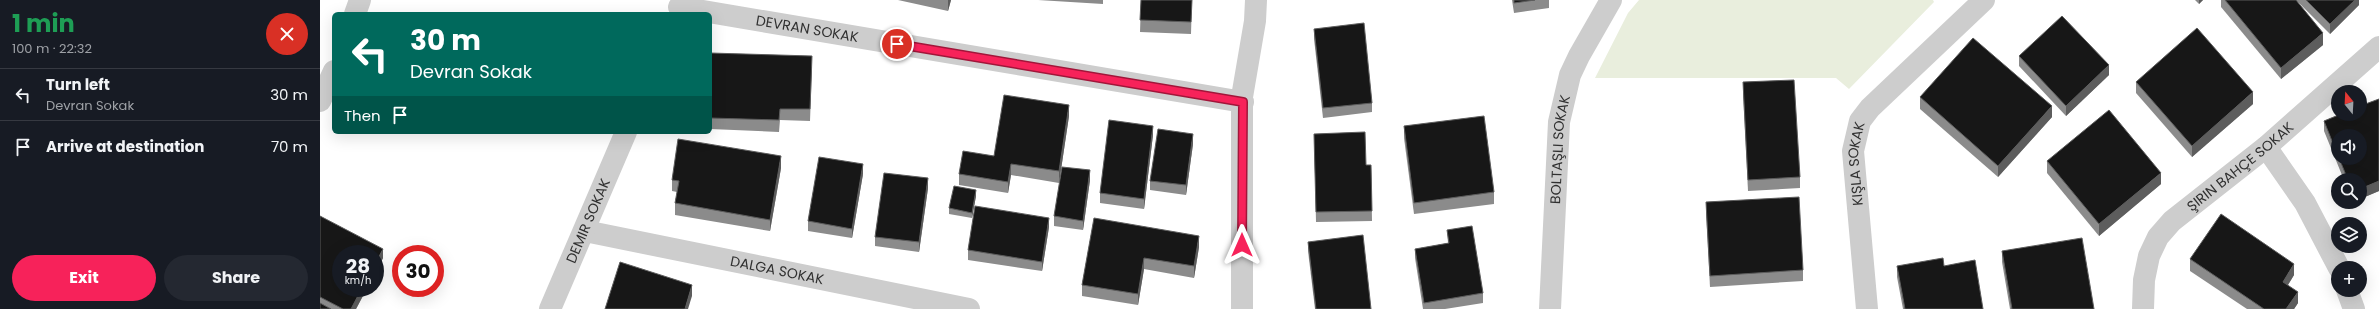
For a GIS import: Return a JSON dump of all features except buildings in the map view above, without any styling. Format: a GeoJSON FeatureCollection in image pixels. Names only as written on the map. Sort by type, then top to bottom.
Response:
{"type":"FeatureCollection","features":[{"type":"Feature","properties":{"kind":"street"},"geometry":{"type":"LineString","coordinates":[[356,12],[360,0]]}},
{"type":"Feature","properties":{"kind":"street"},"geometry":{"type":"LineString","coordinates":[[1242,309],[1242,97],[1255,20],[1256,0]]}},
{"type":"Feature","properties":{"kind":"street"},"geometry":{"type":"LineString","coordinates":[[1550,309],[1559,122],[1570,75],[1579,56],[1611,0]]}},
{"type":"Feature","properties":{"kind":"street"},"geometry":{"type":"LineString","coordinates":[[1867,309],[1853,152],[1860,121],[1870,108],[1984,0]]}},
{"type":"Feature","properties":{"kind":"street","name":"DEVRAN SOKAK"},"geometry":{"type":"LineString","coordinates":[[678,7],[708,12]]}},
{"type":"Feature","properties":{"kind":"street","name":"DEVRAN SOKAK"},"geometry":{"type":"LineString","coordinates":[[712,13],[1243,102]]}},
{"type":"Feature","properties":{"kind":"street","name":"ŞIRIN BAHÇE SOKAK"},"geometry":{"type":"LineString","coordinates":[[2143,309],[2144,280],[2149,256],[2158,237],[2172,221],[2266,147],[2379,47]]}},
{"type":"Feature","properties":{"kind":"street"},"geometry":{"type":"LineString","coordinates":[[320,101],[332,75]]}},
{"type":"Feature","properties":{"kind":"street","name":"DEMIR SOKAK"},"geometry":{"type":"LineString","coordinates":[[550,309],[585,231],[625,134]]}},
{"type":"Feature","properties":{"kind":"street"},"geometry":{"type":"LineString","coordinates":[[2266,147],[2305,203],[2335,261]]}},
{"type":"Feature","properties":{"kind":"street","name":"DALGA SOKAK"},"geometry":{"type":"LineString","coordinates":[[585,231],[969,309]]}},
{"type":"Feature","properties":{"kind":"street"},"geometry":{"type":"LineString","coordinates":[[2350,297],[2354,309]]}},
{"type":"Feature","properties":{"kind":"green space"},"geometry":{"type":"Polygon","coordinates":[[[1639,0],[1933,0],[1934,2],[1849,89],[1836,78],[1595,78],[1628,13],[1639,0]]]}},
{"type":"Feature","properties":{"kind":"route"},"geometry":{"type":"LineString","coordinates":[[897,44],[1146,87],[1243,102],[1242,245]]}}]}
